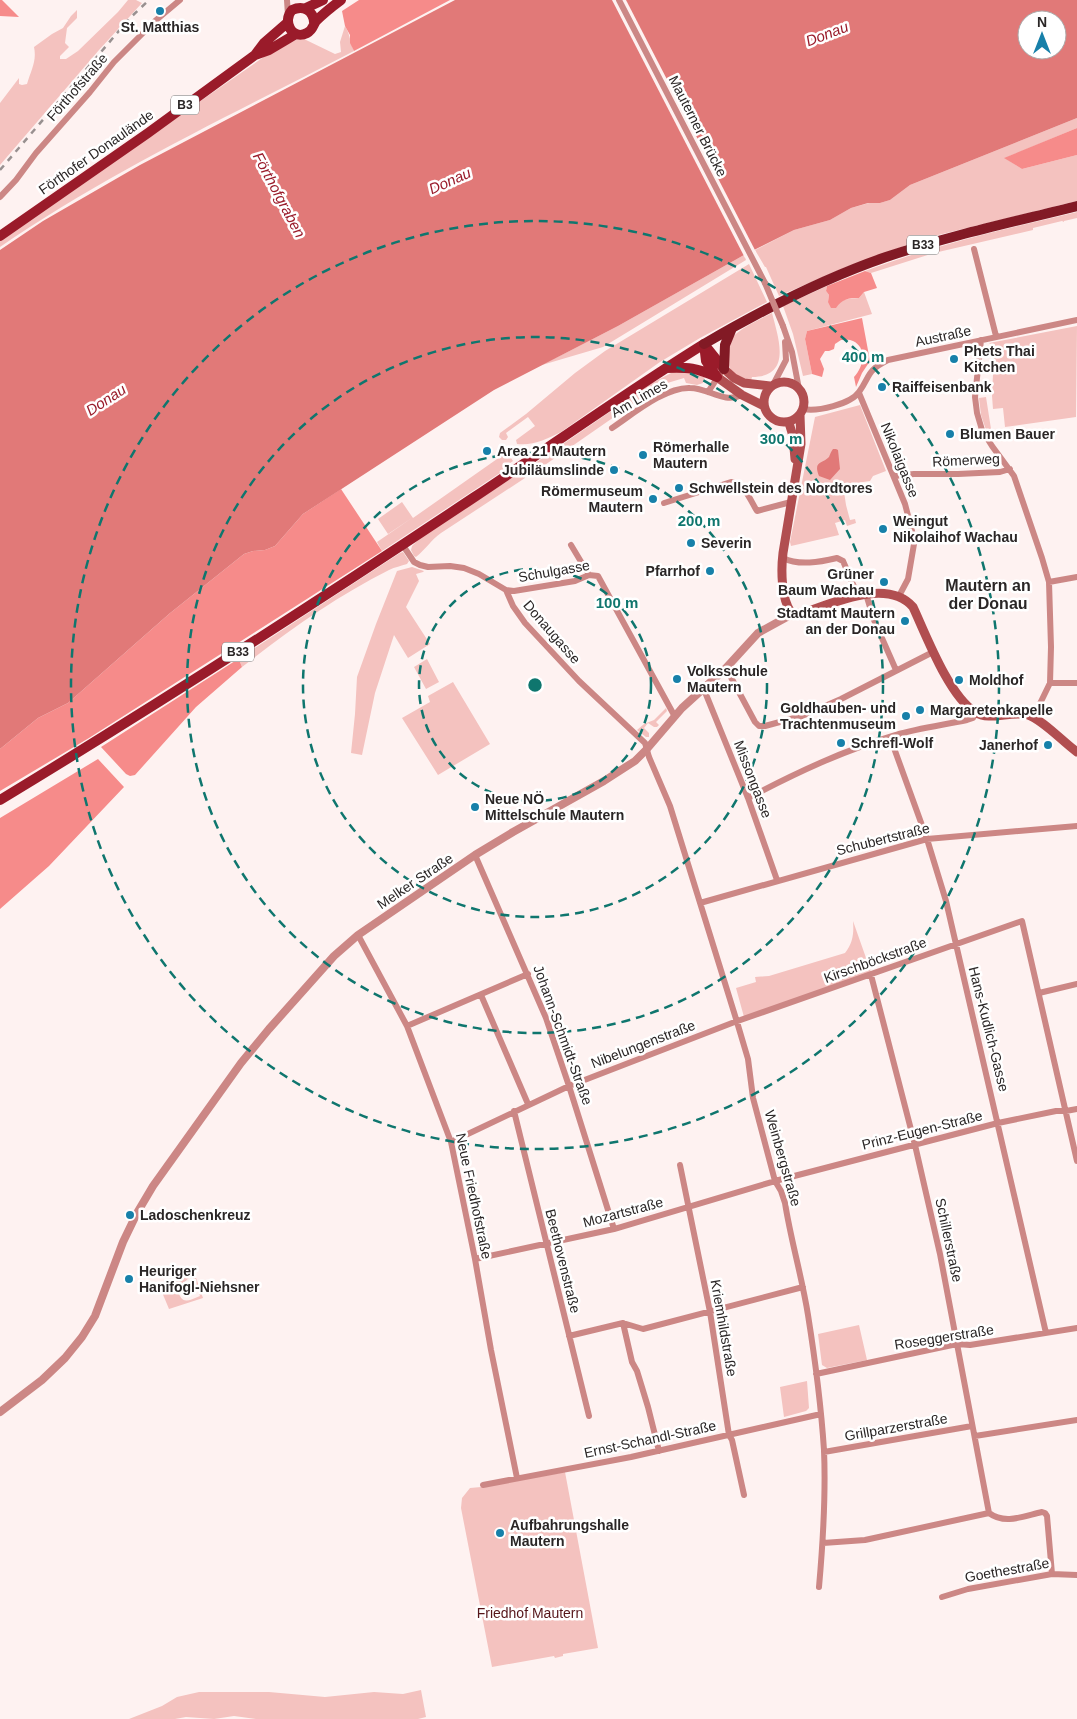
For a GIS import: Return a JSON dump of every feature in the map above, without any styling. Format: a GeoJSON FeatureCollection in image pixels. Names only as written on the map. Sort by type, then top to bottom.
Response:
{"type":"FeatureCollection","features":[{"type":"Feature","properties":{"kind":"highway","name":"B33"},"geometry":{"type":"LineString","coordinates":[[704,344],[811,288],[885,257],[966,233],[1077,206]]}},
{"type":"Feature","properties":{"kind":"highway"},"geometry":{"type":"LineString","coordinates":[[724,369],[725,345],[732,328]]}},
{"type":"Feature","properties":{"kind":"main road","name":"B3"},"geometry":{"type":"LineString","coordinates":[[288,19],[295,9],[301,5],[322,0]]}},
{"type":"Feature","properties":{"kind":"main road","name":"B3"},"geometry":{"type":"LineString","coordinates":[[296,34],[308,33],[314,22],[341,0]]}},
{"type":"Feature","properties":{"kind":"main road"},"geometry":{"type":"LineString","coordinates":[[301,5],[312,14],[314,22]]}},
{"type":"Feature","properties":{"kind":"main road"},"geometry":{"type":"LineString","coordinates":[[288,19],[290,30],[296,34]]}},
{"type":"Feature","properties":{"kind":"main road","name":"Förthofer Donaulände"},"geometry":{"type":"LineString","coordinates":[[255,55],[288,19]]}},
{"type":"Feature","properties":{"kind":"main road","name":"Förthofer Donaulände"},"geometry":{"type":"LineString","coordinates":[[0,236],[255,55],[269,50],[296,34]]}},
{"type":"Feature","properties":{"kind":"main road"},"geometry":{"type":"LineString","coordinates":[[704,344],[724,369],[734,378],[744,383],[772,384],[788,382],[799,389],[803,402],[801,444],[783,558],[784,591],[791,612],[800,614],[862,595],[886,593],[900,596],[906,599],[912,607],[933,652],[956,693],[976,713],[987,716],[1021,714],[1034,718],[1077,752]]}},
{"type":"Feature","properties":{"kind":"main road"},"geometry":{"type":"LineString","coordinates":[[704,344],[706,361],[717,377]]}},
{"type":"Feature","properties":{"kind":"main road","name":"B33"},"geometry":{"type":"LineString","coordinates":[[0,800],[241,650],[704,344]]}},
{"type":"Feature","properties":{"kind":"main road"},"geometry":{"type":"LineString","coordinates":[[665,368],[683,367],[700,369],[717,377],[742,395],[764,406]]}},
{"type":"Feature","properties":{"kind":"main road"},"geometry":{"type":"LineString","coordinates":[[772,384],[764,395],[764,406],[768,416],[782,423],[789,423],[795,420],[802,412]]}},
{"type":"Feature","properties":{"kind":"main road"},"geometry":{"type":"LineString","coordinates":[[789,423],[793,436],[796,472]]}},
{"type":"Feature","properties":{"kind":"street","name":"Förthofstraße"},"geometry":{"type":"LineString","coordinates":[[0,197],[114,62],[155,21],[180,0]]}},
{"type":"Feature","properties":{"kind":"street"},"geometry":{"type":"LineString","coordinates":[[287,0],[288,19]]}},
{"type":"Feature","properties":{"kind":"street","name":"Mauterner Brücke"},"geometry":{"type":"LineString","coordinates":[[619,0],[765,283],[792,352],[799,389]]}},
{"type":"Feature","properties":{"kind":"street"},"geometry":{"type":"LineString","coordinates":[[974,249],[996,336]]}},
{"type":"Feature","properties":{"kind":"street","name":"Austraße"},"geometry":{"type":"LineString","coordinates":[[859,393],[866,377],[872,370],[888,360],[1077,320]]}},
{"type":"Feature","properties":{"kind":"street"},"geometry":{"type":"LineString","coordinates":[[772,384],[786,360],[784,328]]}},
{"type":"Feature","properties":{"kind":"street"},"geometry":{"type":"LineString","coordinates":[[981,340],[975,397],[977,413],[982,430],[1014,476],[1049,582],[1050,683],[1034,718]]}},
{"type":"Feature","properties":{"kind":"street"},"geometry":{"type":"LineString","coordinates":[[708,392],[724,369]]}},
{"type":"Feature","properties":{"kind":"street","name":"Am Limes"},"geometry":{"type":"LineString","coordinates":[[612,428],[641,408],[673,391],[689,388],[708,392],[726,399],[742,395]]}},
{"type":"Feature","properties":{"kind":"street"},"geometry":{"type":"LineString","coordinates":[[802,412],[847,402],[859,393]]}},
{"type":"Feature","properties":{"kind":"street","name":"Nikolaigasse"},"geometry":{"type":"LineString","coordinates":[[859,393],[905,504],[912,531],[914,544],[908,578],[900,596]]}},
{"type":"Feature","properties":{"kind":"street","name":"Römerweg"},"geometry":{"type":"LineString","coordinates":[[894,476],[1000,472],[1010,469]]}},
{"type":"Feature","properties":{"kind":"street"},"geometry":{"type":"LineString","coordinates":[[664,503],[731,482],[743,487],[757,511],[791,502]]}},
{"type":"Feature","properties":{"kind":"street"},"geometry":{"type":"LineString","coordinates":[[402,544],[414,562],[420,565],[464,568],[479,574],[506,590]]}},
{"type":"Feature","properties":{"kind":"street"},"geometry":{"type":"LineString","coordinates":[[571,545],[589,576]]}},
{"type":"Feature","properties":{"kind":"street"},"geometry":{"type":"LineString","coordinates":[[783,558],[790,561],[808,563],[837,558],[843,561],[862,595],[896,670]]}},
{"type":"Feature","properties":{"kind":"street","name":"Schulgasse"},"geometry":{"type":"LineString","coordinates":[[506,590],[514,591],[554,585],[589,576],[598,576],[674,715]]}},
{"type":"Feature","properties":{"kind":"street"},"geometry":{"type":"LineString","coordinates":[[1049,582],[1077,577]]}},
{"type":"Feature","properties":{"kind":"street","name":"Donaugasse"},"geometry":{"type":"LineString","coordinates":[[506,590],[513,606],[525,623],[579,681],[645,744],[646,750]]}},
{"type":"Feature","properties":{"kind":"street","name":"Melker Straße"},"geometry":{"type":"LineString","coordinates":[[0,1412],[42,1380],[82,1338],[95,1316],[123,1242],[153,1186],[241,1063],[345,945],[475,855],[619,772],[646,750],[674,715],[726,668],[758,633],[787,617],[791,612]]}},
{"type":"Feature","properties":{"kind":"street"},"geometry":{"type":"LineString","coordinates":[[726,668],[755,722],[759,726],[765,726],[794,718],[841,699],[933,652]]}},
{"type":"Feature","properties":{"kind":"street"},"geometry":{"type":"LineString","coordinates":[[1050,683],[1077,683]]}},
{"type":"Feature","properties":{"kind":"street","name":"Missongasse"},"geometry":{"type":"LineString","coordinates":[[703,687],[748,798],[777,880]]}},
{"type":"Feature","properties":{"kind":"street"},"geometry":{"type":"LineString","coordinates":[[748,798],[829,758],[890,737],[967,720],[973,718],[976,713]]}},
{"type":"Feature","properties":{"kind":"street","name":"Hans-Kudlich-Gasse"},"geometry":{"type":"LineString","coordinates":[[890,737],[927,839],[946,901],[1046,1333]]}},
{"type":"Feature","properties":{"kind":"street","name":"Weinbergstraße"},"geometry":{"type":"LineString","coordinates":[[646,750],[670,806],[737,1022],[748,1060],[753,1098],[774,1181],[782,1191],[785,1203],[803,1288],[816,1374],[824,1452],[823,1543],[819,1587]]}},
{"type":"Feature","properties":{"kind":"street","name":"Schubertstraße"},"geometry":{"type":"LineString","coordinates":[[700,903],[927,839],[1077,826]]}},
{"type":"Feature","properties":{"kind":"street","name":"Johann-Schmidt-Straße"},"geometry":{"type":"LineString","coordinates":[[475,855],[546,1018],[614,1229]]}},
{"type":"Feature","properties":{"kind":"street","name":"Kirschböckstraße"},"geometry":{"type":"LineString","coordinates":[[737,1022],[1022,921],[1039,993]]}},
{"type":"Feature","properties":{"kind":"street","name":"Neue Friedhofstraße"},"geometry":{"type":"LineString","coordinates":[[358,935],[407,1026],[451,1142],[476,1259],[491,1350],[517,1478]]}},
{"type":"Feature","properties":{"kind":"street"},"geometry":{"type":"LineString","coordinates":[[407,1026],[528,974]]}},
{"type":"Feature","properties":{"kind":"street","name":"Schillerstraße"},"geometry":{"type":"LineString","coordinates":[[871,975],[915,1145],[940,1254],[989,1513]]}},
{"type":"Feature","properties":{"kind":"street"},"geometry":{"type":"LineString","coordinates":[[1077,984],[1039,993],[1077,1161]]}},
{"type":"Feature","properties":{"kind":"street"},"geometry":{"type":"LineString","coordinates":[[481,994],[528,1104]]}},
{"type":"Feature","properties":{"kind":"street","name":"Nibelungenstraße"},"geometry":{"type":"LineString","coordinates":[[451,1142],[569,1086],[737,1022]]}},
{"type":"Feature","properties":{"kind":"street","name":"Prinz-Eugen-Straße"},"geometry":{"type":"LineString","coordinates":[[774,1181],[998,1123],[1056,1111],[1077,1109]]}},
{"type":"Feature","properties":{"kind":"street","name":"Beethovenstraße"},"geometry":{"type":"LineString","coordinates":[[514,1111],[589,1416]]}},
{"type":"Feature","properties":{"kind":"street","name":"Kriemhildstraße"},"geometry":{"type":"LineString","coordinates":[[680,1164],[710,1312],[729,1435],[732,1440],[744,1495]]}},
{"type":"Feature","properties":{"kind":"street","name":"Mozartstraße"},"geometry":{"type":"LineString","coordinates":[[476,1259],[614,1229],[774,1181]]}},
{"type":"Feature","properties":{"kind":"street"},"geometry":{"type":"LineString","coordinates":[[569,1336],[623,1323],[643,1329],[803,1288]]}},
{"type":"Feature","properties":{"kind":"street"},"geometry":{"type":"LineString","coordinates":[[623,1323],[632,1362],[637,1371],[648,1407],[658,1451]]}},
{"type":"Feature","properties":{"kind":"street","name":"Roseggerstraße"},"geometry":{"type":"LineString","coordinates":[[816,1374],[957,1344],[970,1345],[1077,1328]]}},
{"type":"Feature","properties":{"kind":"street","name":"Ernst-Schandl-Straße"},"geometry":{"type":"LineString","coordinates":[[483,1485],[658,1451],[821,1414]]}},
{"type":"Feature","properties":{"kind":"street"},"geometry":{"type":"LineString","coordinates":[[975,1436],[1077,1420]]}},
{"type":"Feature","properties":{"kind":"street","name":"Grillparzerstraße"},"geometry":{"type":"LineString","coordinates":[[824,1452],[972,1426]]}},
{"type":"Feature","properties":{"kind":"street"},"geometry":{"type":"LineString","coordinates":[[823,1543],[866,1540],[989,1513],[1005,1520],[1042,1512],[1046,1513],[1047,1516],[1052,1574]]}},
{"type":"Feature","properties":{"kind":"street","name":"Goethestraße"},"geometry":{"type":"LineString","coordinates":[[942,1597],[968,1589],[1052,1574],[1077,1575]]}},
{"type":"Feature","properties":{"kind":"green space"},"geometry":{"type":"Polygon","coordinates":[[[128,0],[136,0],[142,3],[0,165],[0,103],[19,78],[19,84],[27,84],[34,61],[34,47],[63,28],[77,10],[77,18],[67,28],[65,43],[69,47],[60,56],[60,59],[66,59],[78,51],[128,0]]]}},
{"type":"Feature","properties":{"kind":"green space"},"geometry":{"type":"Polygon","coordinates":[[[345,26],[354,51],[129,168],[42,219],[0,247],[0,240],[271,52],[296,40],[304,39],[335,54],[341,52],[340,42],[345,26]]]}},
{"type":"Feature","properties":{"kind":"green space"},"geometry":{"type":"Polygon","coordinates":[[[1077,118],[1077,128],[1005,158],[1022,169],[1077,155],[1077,201],[926,238],[846,267],[779,296],[766,267],[755,250],[794,230],[830,220],[851,208],[890,200],[910,185],[1077,118]]]}},
{"type":"Feature","properties":{"kind":"green space"},"geometry":{"type":"Polygon","coordinates":[[[1077,212],[1077,218],[1064,222],[934,253],[871,273],[865,271],[944,245],[1077,212]]]}},
{"type":"Feature","properties":{"kind":"green space"},"geometry":{"type":"Polygon","coordinates":[[[744,255],[746,260],[603,347],[542,365],[618,326],[744,255]]]}},
{"type":"Feature","properties":{"kind":"green space"},"geometry":{"type":"Polygon","coordinates":[[[749,264],[767,302],[660,362],[561,432],[534,443],[517,444],[516,440],[535,426],[528,417],[506,433],[508,437],[506,440],[502,440],[499,437],[500,433],[605,351],[749,264]]]}},
{"type":"Feature","properties":{"kind":"green space"},"geometry":{"type":"Polygon","coordinates":[[[827,286],[828,302],[859,298],[864,292],[872,314],[807,331],[805,339],[812,374],[803,376],[793,334],[783,306],[827,286]]]}},
{"type":"Feature","properties":{"kind":"green space"},"geometry":{"type":"Polygon","coordinates":[[[772,313],[779,344],[780,354],[778,363],[773,370],[765,375],[752,377],[751,381],[744,379],[734,373],[729,365],[728,360],[733,338],[745,327],[772,313]]]}},
{"type":"Feature","properties":{"kind":"green space"},"geometry":{"type":"Polygon","coordinates":[[[1077,326],[1076,417],[1005,427],[1003,408],[993,409],[994,352],[993,346],[989,343],[1077,326]]]}},
{"type":"Feature","properties":{"kind":"green space"},"geometry":{"type":"Polygon","coordinates":[[[683,371],[705,376],[703,383],[697,385],[686,383],[684,378],[664,384],[529,476],[525,470],[652,383],[673,372],[683,371]]]}},
{"type":"Feature","properties":{"kind":"green space"},"geometry":{"type":"Polygon","coordinates":[[[986,397],[991,429],[986,430],[981,415],[979,398],[986,397]]]}},
{"type":"Feature","properties":{"kind":"green space"},"geometry":{"type":"Polygon","coordinates":[[[860,405],[886,471],[873,476],[870,481],[843,485],[850,520],[855,519],[856,523],[847,526],[845,520],[835,523],[839,535],[791,546],[790,542],[815,417],[860,405]]]}},
{"type":"Feature","properties":{"kind":"green space"},"geometry":{"type":"Polygon","coordinates":[[[507,452],[513,461],[500,473],[382,551],[377,542],[412,518],[388,534],[378,519],[402,502],[413,518],[507,452]]]}},
{"type":"Feature","properties":{"kind":"green space"},"geometry":{"type":"Polygon","coordinates":[[[521,472],[525,478],[441,533],[416,557],[414,556],[411,550],[412,546],[420,538],[521,472]]]}},
{"type":"Feature","properties":{"kind":"green space"},"geometry":{"type":"Polygon","coordinates":[[[403,552],[409,561],[407,564],[389,570],[332,603],[295,627],[242,667],[240,662],[235,661],[400,553],[403,552]]]}},
{"type":"Feature","properties":{"kind":"green space"},"geometry":{"type":"Polygon","coordinates":[[[412,567],[424,571],[416,574],[419,581],[406,607],[430,644],[408,658],[394,635],[375,693],[362,755],[351,753],[357,677],[397,571],[412,567]]]}},
{"type":"Feature","properties":{"kind":"green space"},"geometry":{"type":"Polygon","coordinates":[[[427,659],[439,682],[426,689],[414,667],[427,659]]]}},
{"type":"Feature","properties":{"kind":"green space"},"geometry":{"type":"Polygon","coordinates":[[[453,682],[490,744],[438,775],[402,718],[430,702],[428,696],[453,682]]]}},
{"type":"Feature","properties":{"kind":"green space"},"geometry":{"type":"Polygon","coordinates":[[[666,708],[667,711],[656,722],[659,725],[657,727],[648,723],[644,728],[649,733],[649,737],[646,737],[637,730],[644,724],[654,720],[666,708]]]}},
{"type":"Feature","properties":{"kind":"green space"},"geometry":{"type":"Polygon","coordinates":[[[853,921],[871,972],[744,1017],[736,988],[756,982],[755,977],[769,976],[845,953],[852,938],[853,921]]]}},
{"type":"Feature","properties":{"kind":"green space"},"geometry":{"type":"Polygon","coordinates":[[[194,1272],[203,1298],[169,1309],[159,1285],[190,1274],[190,1277],[177,1289],[183,1299],[191,1300],[200,1296],[193,1279],[194,1272]]]}},
{"type":"Feature","properties":{"kind":"green space"},"geometry":{"type":"Polygon","coordinates":[[[859,1325],[867,1360],[827,1368],[822,1365],[818,1334],[859,1325]]]}},
{"type":"Feature","properties":{"kind":"green space"},"geometry":{"type":"Polygon","coordinates":[[[807,1381],[809,1408],[806,1411],[784,1417],[780,1387],[807,1381]]]}},
{"type":"Feature","properties":{"kind":"green space","name":"Friedhof Mautern"},"geometry":{"type":"Polygon","coordinates":[[[565,1472],[598,1648],[563,1654],[563,1656],[555,1658],[554,1656],[492,1667],[461,1508],[462,1498],[470,1488],[565,1472]]]}},
{"type":"Feature","properties":{"kind":"green space"},"geometry":{"type":"Polygon","coordinates":[[[421,1690],[426,1717],[418,1719],[256,1719],[234,1716],[214,1719],[186,1717],[175,1719],[129,1719],[162,1706],[177,1697],[199,1692],[269,1692],[325,1697],[374,1692],[403,1694],[421,1690]]]}},
{"type":"Feature","properties":{"kind":"shaded area"},"geometry":{"type":"Polygon","coordinates":[[[0,0],[2,0],[19,17],[0,16],[0,0]]]}},
{"type":"Feature","properties":{"kind":"shaded area"},"geometry":{"type":"Polygon","coordinates":[[[359,0],[450,0],[354,51],[350,43],[350,35],[345,26],[342,11],[359,0]]]}},
{"type":"Feature","properties":{"kind":"shaded area"},"geometry":{"type":"Polygon","coordinates":[[[1077,128],[1077,155],[1022,169],[1004,158],[1077,128]]]}},
{"type":"Feature","properties":{"kind":"shaded area"},"geometry":{"type":"Polygon","coordinates":[[[865,271],[871,273],[877,288],[864,292],[859,298],[846,300],[836,308],[831,308],[828,302],[829,295],[826,291],[827,286],[865,271]]]}},
{"type":"Feature","properties":{"kind":"shaded area"},"geometry":{"type":"Polygon","coordinates":[[[862,318],[870,361],[856,387],[854,377],[862,364],[862,353],[858,344],[851,340],[841,340],[835,344],[834,349],[825,351],[820,359],[824,369],[822,377],[812,374],[805,339],[807,331],[862,318]]]}},
{"type":"Feature","properties":{"kind":"shaded area"},"geometry":{"type":"Polygon","coordinates":[[[341,489],[382,551],[89,738],[0,791],[0,749],[38,718],[68,703],[169,614],[244,554],[275,546],[303,514],[341,489]]]}},
{"type":"Feature","properties":{"kind":"shaded area"},"geometry":{"type":"Polygon","coordinates":[[[235,661],[240,662],[242,667],[196,707],[135,775],[130,776],[126,774],[101,747],[235,661]]]}},
{"type":"Feature","properties":{"kind":"shaded area"},"geometry":{"type":"Polygon","coordinates":[[[98,759],[124,787],[49,866],[0,909],[0,818],[98,759]]]}},
{"type":"Feature","properties":{"kind":"water"},"geometry":{"type":"Polygon","coordinates":[[[455,0],[1077,0],[1077,118],[910,185],[890,200],[851,208],[830,220],[794,230],[744,255],[618,326],[494,390],[303,514],[275,546],[244,554],[169,614],[68,703],[38,718],[0,749],[0,250],[43,221],[140,165],[455,0]]]}},
{"type":"Feature","properties":{"kind":"water"},"geometry":{"type":"Polygon","coordinates":[[[833,449],[838,450],[840,469],[830,480],[819,476],[817,468],[819,464],[829,457],[833,449]]]}},
{"type":"Feature","properties":{"kind":"pier"},"geometry":{"type":"Polygon","coordinates":[[[612,0],[626,0],[756,252],[745,258],[612,0]]]}},
{"type":"Feature","properties":{"kind":"railway"},"geometry":{"type":"LineString","coordinates":[[0,170],[129,19],[149,0]]}},
{"type":"Feature","properties":{"kind":"place","name":"St. Matthias"},"geometry":{"type":"Point","coordinates":[160,11]}},
{"type":"Feature","properties":{"kind":"place","name":"Phets Thai Kitchen"},"geometry":{"type":"Point","coordinates":[954,359]}},
{"type":"Feature","properties":{"kind":"place","name":"Raiffeisenbank"},"geometry":{"type":"Point","coordinates":[882,387]}},
{"type":"Feature","properties":{"kind":"place","name":"Blumen Bauer"},"geometry":{"type":"Point","coordinates":[950,434]}},
{"type":"Feature","properties":{"kind":"place","name":"Area 21 Mautern"},"geometry":{"type":"Point","coordinates":[487,451]}},
{"type":"Feature","properties":{"kind":"place","name":"Römerhalle Mautern"},"geometry":{"type":"Point","coordinates":[643,455]}},
{"type":"Feature","properties":{"kind":"place","name":"Jubiläumslinde"},"geometry":{"type":"Point","coordinates":[614,470]}},
{"type":"Feature","properties":{"kind":"place","name":"Schwellstein des Nordtores"},"geometry":{"type":"Point","coordinates":[679,488]}},
{"type":"Feature","properties":{"kind":"place","name":"Römermuseum Mautern"},"geometry":{"type":"Point","coordinates":[653,499]}},
{"type":"Feature","properties":{"kind":"place","name":"Weingut Nikolaihof Wachau"},"geometry":{"type":"Point","coordinates":[883,529]}},
{"type":"Feature","properties":{"kind":"place","name":"Severin"},"geometry":{"type":"Point","coordinates":[691,543]}},
{"type":"Feature","properties":{"kind":"place","name":"Pfarrhof"},"geometry":{"type":"Point","coordinates":[710,571]}},
{"type":"Feature","properties":{"kind":"place","name":"Grüner Baum Wachau"},"geometry":{"type":"Point","coordinates":[884,582]}},
{"type":"Feature","properties":{"kind":"place","name":"Stadtamt Mautern an der Donau"},"geometry":{"type":"Point","coordinates":[905,621]}},
{"type":"Feature","properties":{"kind":"place","name":"Volksschule Mautern"},"geometry":{"type":"Point","coordinates":[677,679]}},
{"type":"Feature","properties":{"kind":"place","name":"Moldhof"},"geometry":{"type":"Point","coordinates":[959,680]}},
{"type":"Feature","properties":{"kind":"place","name":"Margaretenkapelle"},"geometry":{"type":"Point","coordinates":[920,710]}},
{"type":"Feature","properties":{"kind":"place","name":"Goldhauben- und Trachtenmuseum"},"geometry":{"type":"Point","coordinates":[906,716]}},
{"type":"Feature","properties":{"kind":"place","name":"Schrefl-Wolf"},"geometry":{"type":"Point","coordinates":[841,743]}},
{"type":"Feature","properties":{"kind":"place","name":"Janerhof"},"geometry":{"type":"Point","coordinates":[1048,745]}},
{"type":"Feature","properties":{"kind":"place","name":"Neue NÖ Mittelschule Mautern"},"geometry":{"type":"Point","coordinates":[475,807]}},
{"type":"Feature","properties":{"kind":"place","name":"Ladoschenkreuz"},"geometry":{"type":"Point","coordinates":[130,1215]}},
{"type":"Feature","properties":{"kind":"place","name":"Heuriger Hanifogl-Niehsner"},"geometry":{"type":"Point","coordinates":[129,1279]}},
{"type":"Feature","properties":{"kind":"place","name":"Aufbahrungshalle Mautern"},"geometry":{"type":"Point","coordinates":[500,1533]}},
{"type":"Feature","properties":{"kind":"district","name":"Mautern an der Donau"},"geometry":{"type":"Point","coordinates":[988,594]}},
{"type":"Feature","properties":{"kind":"water label","name":"Donau"},"geometry":{"type":"Point","coordinates":[827,34]}},
{"type":"Feature","properties":{"kind":"water label","name":"Donau"},"geometry":{"type":"Point","coordinates":[450,181]}},
{"type":"Feature","properties":{"kind":"water label","name":"Förthofgraben"},"geometry":{"type":"Point","coordinates":[279,195]}},
{"type":"Feature","properties":{"kind":"water label","name":"Donau"},"geometry":{"type":"Point","coordinates":[106,400]}}]}
